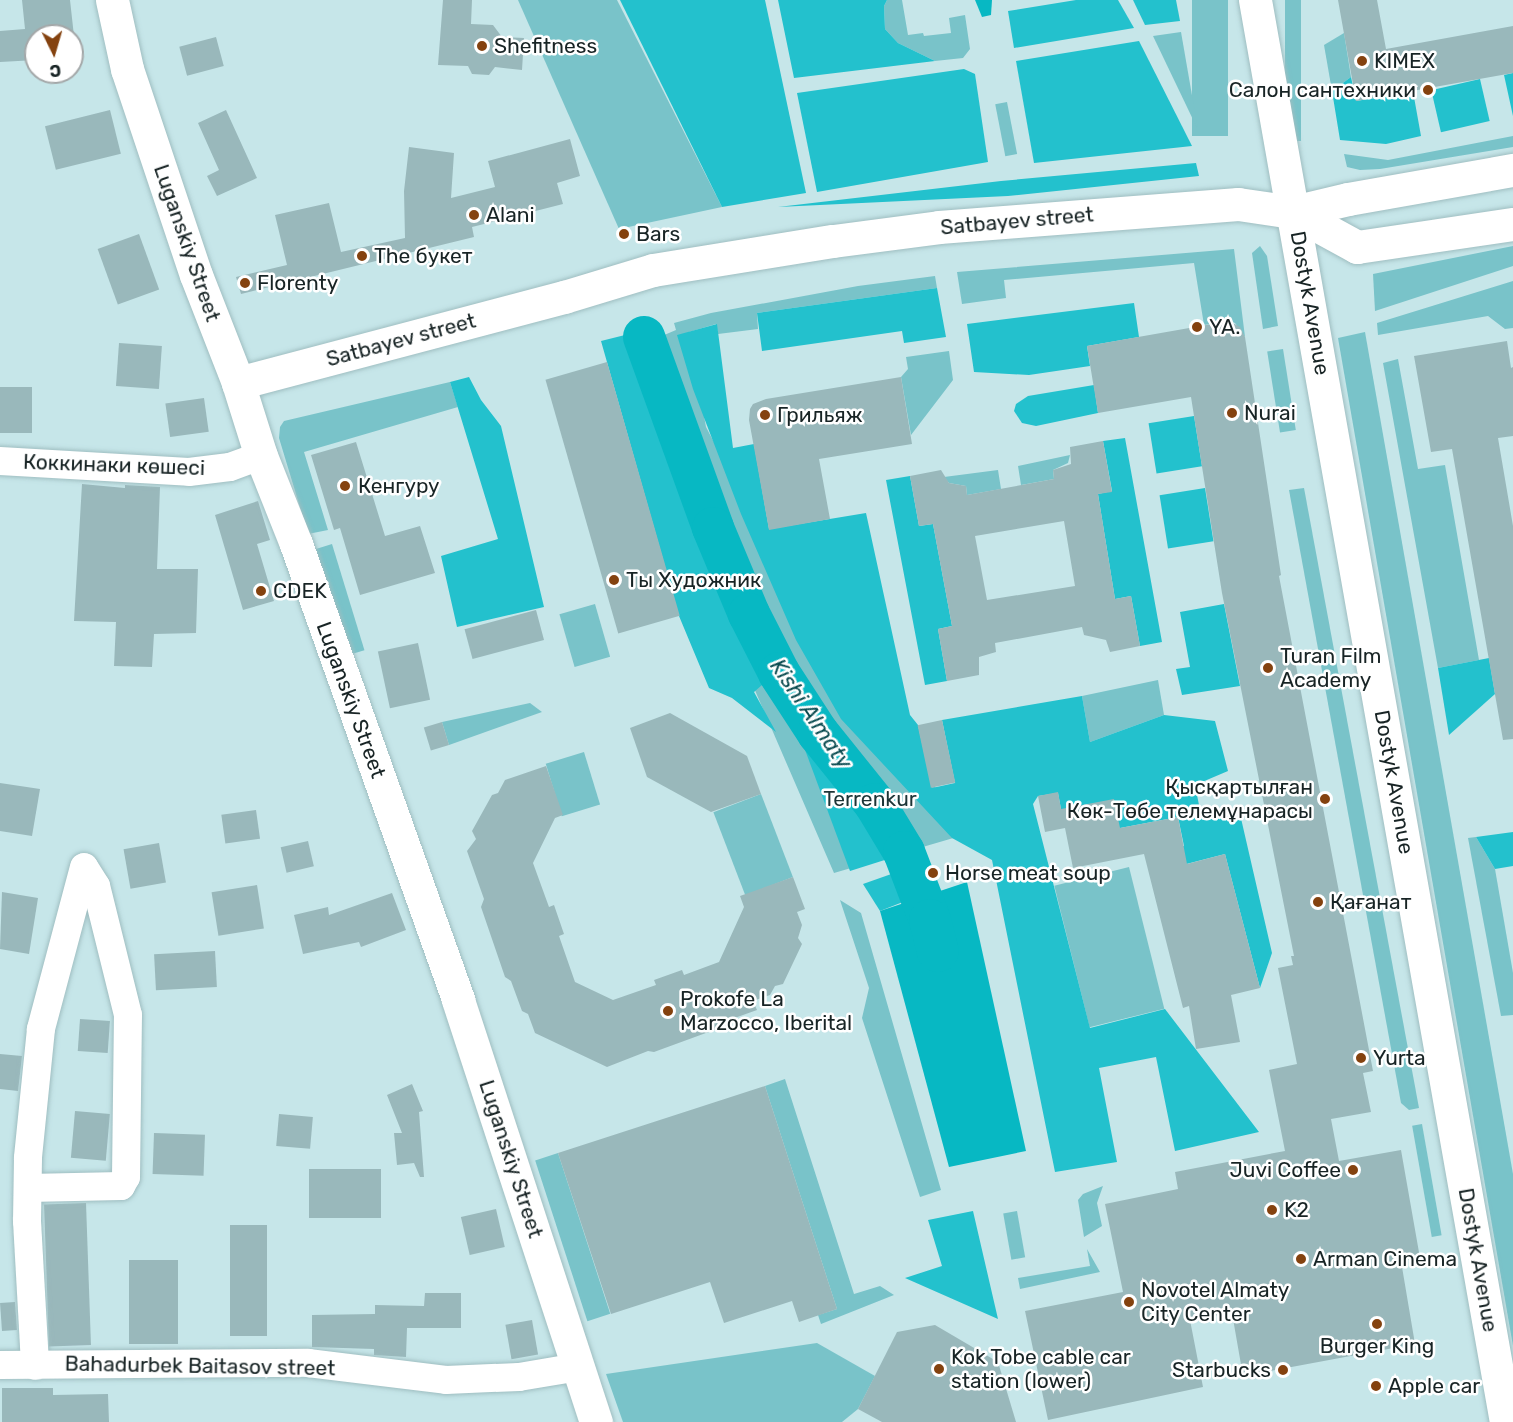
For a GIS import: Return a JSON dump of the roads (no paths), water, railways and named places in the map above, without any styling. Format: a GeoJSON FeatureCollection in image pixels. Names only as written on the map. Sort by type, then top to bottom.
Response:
{"type":"FeatureCollection","features":[{"type":"Feature","properties":{"kind":"street","name":"Luganskiy Street"},"geometry":{"type":"LineString","coordinates":[[112,0],[127,69],[196,275],[238,383],[261,456],[296,544],[458,1000],[596,1422]]}},
{"type":"Feature","properties":{"kind":"street","name":"Dostyk Avenue"},"geometry":{"type":"LineString","coordinates":[[1255,0],[1506,1422]]}},
{"type":"Feature","properties":{"kind":"street","name":"Satbayev street"},"geometry":{"type":"LineString","coordinates":[[1293,212],[1348,199],[1513,170]]}},
{"type":"Feature","properties":{"kind":"street","name":"Satbayev street"},"geometry":{"type":"LineString","coordinates":[[238,383],[564,297],[655,281],[742,256],[833,241],[979,223],[1238,204],[1293,212],[1357,248],[1513,224]]}},
{"type":"Feature","properties":{"kind":"street","name":"Коккинаки көшесі"},"geometry":{"type":"LineString","coordinates":[[0,461],[189,472],[230,467],[261,456]]}},
{"type":"Feature","properties":{"kind":"street","name":"Bahadurbek Baitasov street"},"geometry":{"type":"LineString","coordinates":[[28,1188],[121,1186],[126,1177],[128,1016],[96,886],[84,867],[41,1029],[28,1158],[27,1221],[35,1366]]}},
{"type":"Feature","properties":{"kind":"street","name":"Bahadurbek Baitasov street"},"geometry":{"type":"LineString","coordinates":[[0,1365],[308,1363],[446,1380],[519,1377],[579,1367]]}},
{"type":"Feature","properties":{"kind":"waterway","name":"Kіshі Almaty"},"geometry":{"type":"LineString","coordinates":[[644,337],[713,528],[749,614],[779,673],[818,733],[875,804],[904,852],[930,920],[938,951]]}},
{"type":"Feature","properties":{"kind":"place","name":"Shefitness"},"geometry":{"type":"Point","coordinates":[482,46]}},
{"type":"Feature","properties":{"kind":"place","name":"KIMEX"},"geometry":{"type":"Point","coordinates":[1362,61]}},
{"type":"Feature","properties":{"kind":"place","name":"Салон сантехники"},"geometry":{"type":"Point","coordinates":[1428,90]}},
{"type":"Feature","properties":{"kind":"place","name":"Alani"},"geometry":{"type":"Point","coordinates":[474,215]}},
{"type":"Feature","properties":{"kind":"place","name":"Bars"},"geometry":{"type":"Point","coordinates":[624,234]}},
{"type":"Feature","properties":{"kind":"place","name":"The букет"},"geometry":{"type":"Point","coordinates":[362,256]}},
{"type":"Feature","properties":{"kind":"place","name":"Florenty"},"geometry":{"type":"Point","coordinates":[245,283]}},
{"type":"Feature","properties":{"kind":"place","name":"YA."},"geometry":{"type":"Point","coordinates":[1197,327]}},
{"type":"Feature","properties":{"kind":"place","name":"Nurai"},"geometry":{"type":"Point","coordinates":[1232,413]}},
{"type":"Feature","properties":{"kind":"place","name":"Грильяж"},"geometry":{"type":"Point","coordinates":[765,415]}},
{"type":"Feature","properties":{"kind":"place","name":"Кенгуру"},"geometry":{"type":"Point","coordinates":[345,486]}},
{"type":"Feature","properties":{"kind":"place","name":"Ты Художник"},"geometry":{"type":"Point","coordinates":[614,580]}},
{"type":"Feature","properties":{"kind":"place","name":"CDEK"},"geometry":{"type":"Point","coordinates":[261,591]}},
{"type":"Feature","properties":{"kind":"place","name":"Turan Film Academy"},"geometry":{"type":"Point","coordinates":[1268,668]}},
{"type":"Feature","properties":{"kind":"place","name":"Қысқартылған Көк-Төбе телемұнарасы"},"geometry":{"type":"Point","coordinates":[1325,799]}},
{"type":"Feature","properties":{"kind":"place","name":"Horse meat soup"},"geometry":{"type":"Point","coordinates":[933,873]}},
{"type":"Feature","properties":{"kind":"place","name":"Қағанат"},"geometry":{"type":"Point","coordinates":[1318,902]}},
{"type":"Feature","properties":{"kind":"place","name":"Prokofe La Marzocco, Iberital"},"geometry":{"type":"Point","coordinates":[668,1011]}},
{"type":"Feature","properties":{"kind":"place","name":"Yurta"},"geometry":{"type":"Point","coordinates":[1361,1058]}},
{"type":"Feature","properties":{"kind":"place","name":"Juvi Coffee"},"geometry":{"type":"Point","coordinates":[1353,1170]}},
{"type":"Feature","properties":{"kind":"place","name":"K2"},"geometry":{"type":"Point","coordinates":[1272,1210]}},
{"type":"Feature","properties":{"kind":"place","name":"Arman Cinema"},"geometry":{"type":"Point","coordinates":[1301,1259]}},
{"type":"Feature","properties":{"kind":"place","name":"Novotel Almaty City Center"},"geometry":{"type":"Point","coordinates":[1129,1302]}},
{"type":"Feature","properties":{"kind":"place","name":"Burger King"},"geometry":{"type":"Point","coordinates":[1377,1324]}},
{"type":"Feature","properties":{"kind":"place","name":"Kok Tobe cable car station (lower)"},"geometry":{"type":"Point","coordinates":[939,1369]}},
{"type":"Feature","properties":{"kind":"place","name":"Starbucks"},"geometry":{"type":"Point","coordinates":[1283,1370]}},
{"type":"Feature","properties":{"kind":"place","name":"Apple car"},"geometry":{"type":"Point","coordinates":[1376,1386]}},
{"type":"Feature","properties":{"kind":"park label","name":"Terrenkur"},"geometry":{"type":"Point","coordinates":[870,799]}}]}
